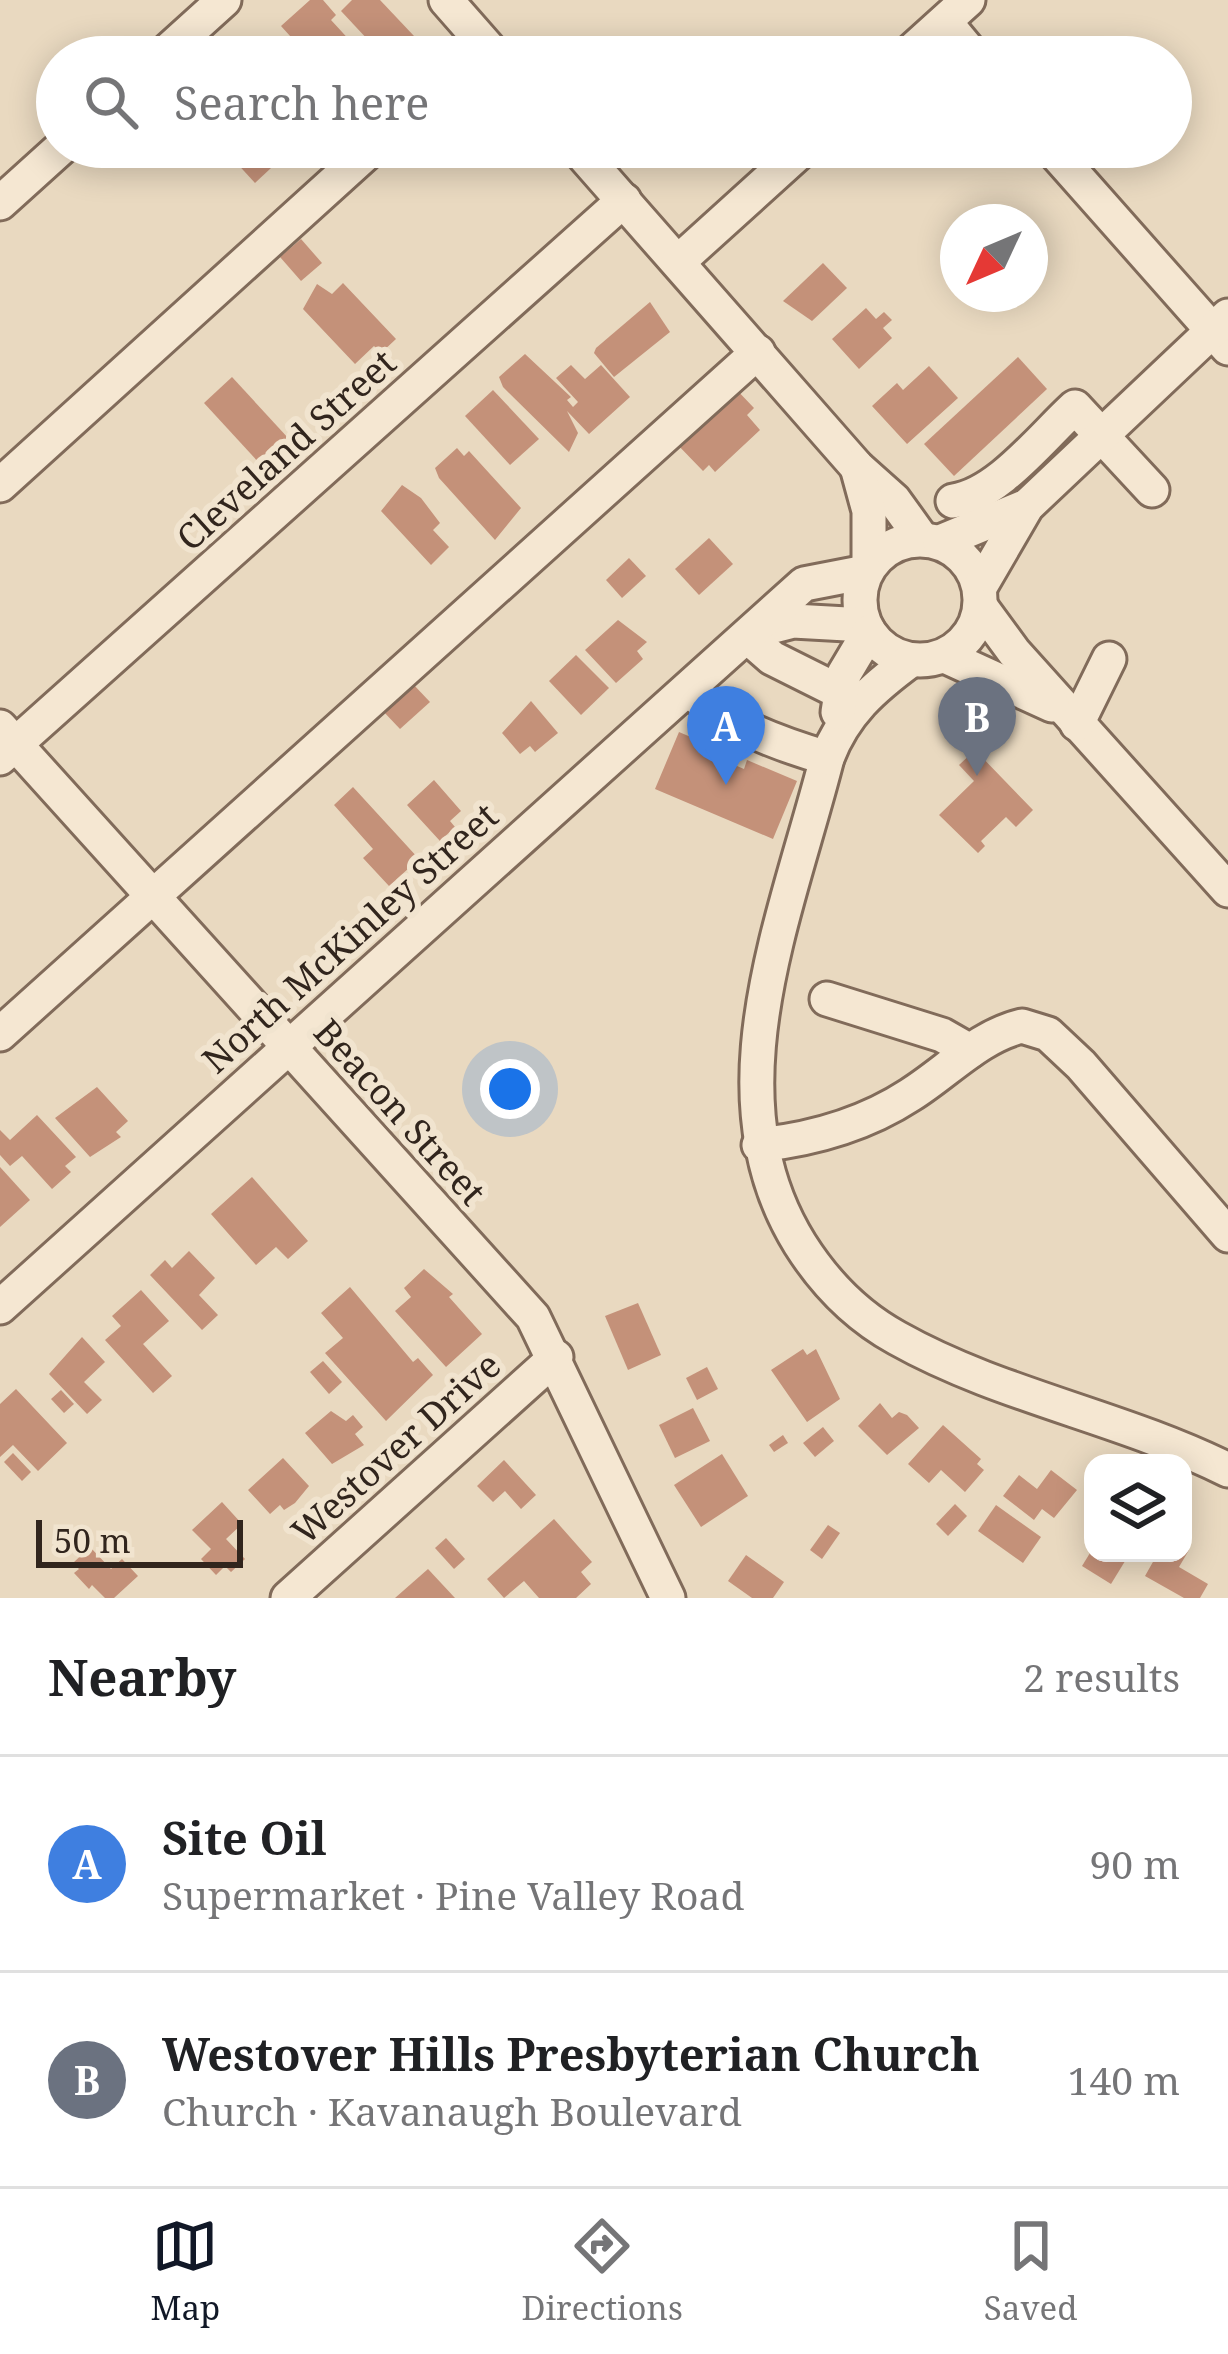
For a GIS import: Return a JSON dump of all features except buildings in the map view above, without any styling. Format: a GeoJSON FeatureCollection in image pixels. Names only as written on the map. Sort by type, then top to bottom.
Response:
{"type":"FeatureCollection","features":[{"type":"Feature","properties":{"kind":"street"},"geometry":{"type":"LineString","coordinates":[[184,36],[224,0]]}},
{"type":"Feature","properties":{"kind":"street"},"geometry":{"type":"LineString","coordinates":[[446,0],[472,36]]}},
{"type":"Feature","properties":{"kind":"street"},"geometry":{"type":"LineString","coordinates":[[928,36],[956,11]]}},
{"type":"Feature","properties":{"kind":"street"},"geometry":{"type":"LineString","coordinates":[[0,202],[38,168]]}},
{"type":"Feature","properties":{"kind":"street"},"geometry":{"type":"LineString","coordinates":[[0,485],[351,168]]}},
{"type":"Feature","properties":{"kind":"street"},"geometry":{"type":"LineString","coordinates":[[595,168],[857,466],[931,541],[958,552],[980,597],[1073,720],[1223,876]]}},
{"type":"Feature","properties":{"kind":"street"},"geometry":{"type":"LineString","coordinates":[[678,262],[783,168]]}},
{"type":"Feature","properties":{"kind":"street"},"geometry":{"type":"LineString","coordinates":[[946,656],[975,628],[980,597],[1027,506],[1103,433],[1223,331],[1070,168]]}},
{"type":"Feature","properties":{"kind":"street","name":"Cleveland Street"},"geometry":{"type":"LineString","coordinates":[[5,743],[624,200]]}},
{"type":"Feature","properties":{"kind":"street"},"geometry":{"type":"LineString","coordinates":[[0,1034],[758,352]]}},
{"type":"Feature","properties":{"kind":"street"},"geometry":{"type":"LineString","coordinates":[[953,501],[970,499],[1075,407],[1152,490]]}},
{"type":"Feature","properties":{"kind":"street"},"geometry":{"type":"LineString","coordinates":[[857,466],[869,511],[868,569],[860,603],[867,628],[888,651],[911,659],[946,656],[1073,720]]}},
{"type":"Feature","properties":{"kind":"street"},"geometry":{"type":"LineString","coordinates":[[868,569],[899,543],[931,541],[1027,506]]}},
{"type":"Feature","properties":{"kind":"street","name":"North McKinley Street"},"geometry":{"type":"LineString","coordinates":[[0,1307],[804,584],[868,569]]}},
{"type":"Feature","properties":{"kind":"street"},"geometry":{"type":"LineString","coordinates":[[826,685],[772,658],[752,633],[793,621],[867,628]]}},
{"type":"Feature","properties":{"kind":"street"},"geometry":{"type":"LineString","coordinates":[[832,745],[826,685],[867,628]]}},
{"type":"Feature","properties":{"kind":"street"},"geometry":{"type":"LineString","coordinates":[[1073,720],[1109,658]]}},
{"type":"Feature","properties":{"kind":"street"},"geometry":{"type":"LineString","coordinates":[[911,659],[867,692],[832,745],[759,1027],[754,1068],[759,1145],[767,1182],[807,1255],[832,1288],[879,1327],[932,1355],[1148,1432],[1228,1470]]}},
{"type":"Feature","properties":{"kind":"street"},"geometry":{"type":"LineString","coordinates":[[689,689],[704,704],[788,746],[832,745]]}},
{"type":"Feature","properties":{"kind":"street","name":"Beacon Street"},"geometry":{"type":"LineString","coordinates":[[5,743],[155,898],[523,1305],[556,1357],[668,1598]]}},
{"type":"Feature","properties":{"kind":"street"},"geometry":{"type":"LineString","coordinates":[[827,999],[942,1035],[970,1052]]}},
{"type":"Feature","properties":{"kind":"street"},"geometry":{"type":"LineString","coordinates":[[759,1145],[801,1140],[874,1116],[970,1052],[1022,1026],[1048,1034],[1225,1225]]}},
{"type":"Feature","properties":{"kind":"street","name":"Westover Drive"},"geometry":{"type":"LineString","coordinates":[[288,1598],[556,1357]]}},
{"type":"Feature","properties":{"kind":"place","name":"Westover Hills Presbyterian Church"},"geometry":{"type":"Point","coordinates":[977,776]}},
{"type":"Feature","properties":{"kind":"place","name":"Site Oil"},"geometry":{"type":"Point","coordinates":[726,785]}}]}
